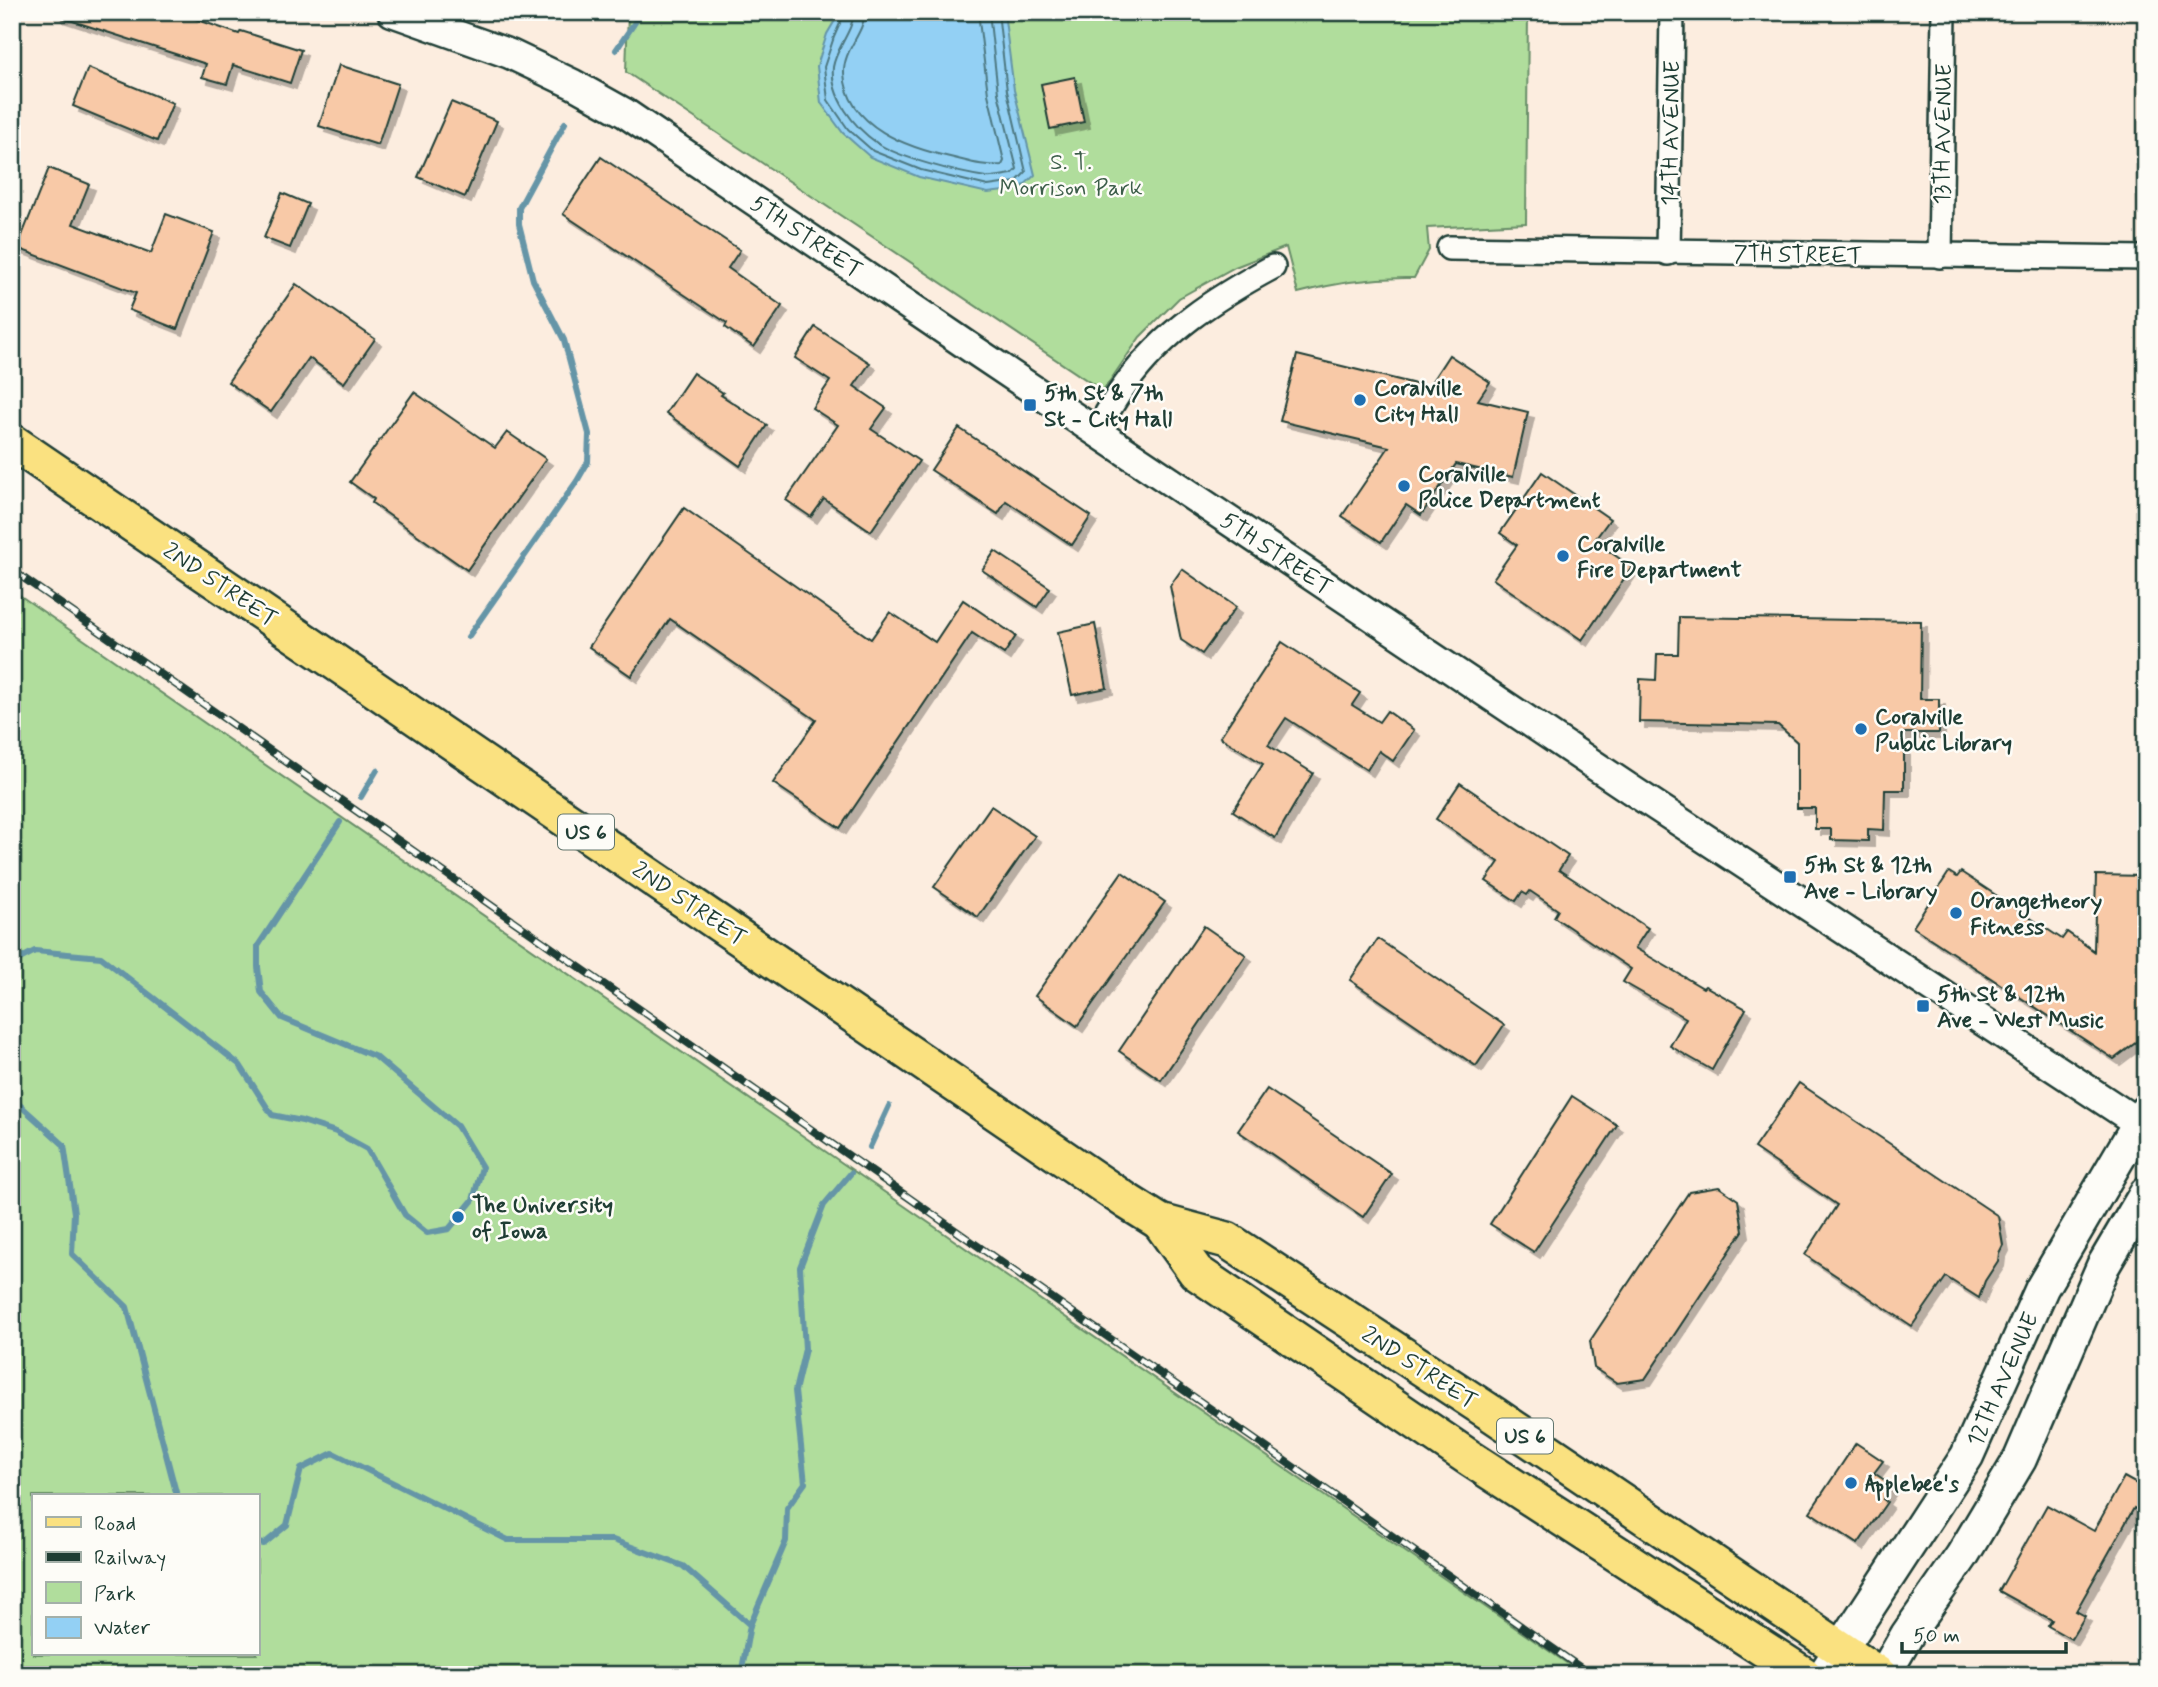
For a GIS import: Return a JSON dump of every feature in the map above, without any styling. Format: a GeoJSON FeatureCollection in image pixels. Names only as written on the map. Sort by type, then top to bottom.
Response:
{"type":"FeatureCollection","features":[{"type":"Feature","properties":{"kind":"main road","name":"2ND STREET"},"geometry":{"type":"LineString","coordinates":[[12,442],[1160,1222],[1227,1240],[1494,1415],[1833,1662],[1881,1675]]}},
{"type":"Feature","properties":{"kind":"main road","name":"12TH AVENUE"},"geometry":{"type":"LineString","coordinates":[[1833,1662],[1967,1456],[2042,1288],[2143,1121]]}},
{"type":"Feature","properties":{"kind":"main road","name":"12TH AVENUE"},"geometry":{"type":"LineString","coordinates":[[1881,1675],[1983,1522],[2021,1459],[2103,1266],[2146,1193]]}},
{"type":"Feature","properties":{"kind":"main road","name":"2ND STREET"},"geometry":{"type":"LineString","coordinates":[[1160,1222],[1196,1272],[1471,1459],[1804,1675]]}},
{"type":"Feature","properties":{"kind":"street","name":"5TH STREET"},"geometry":{"type":"LineString","coordinates":[[392,12],[510,54],[625,113],[1633,791],[2143,1121]]}},
{"type":"Feature","properties":{"kind":"street","name":"14TH AVENUE"},"geometry":{"type":"LineString","coordinates":[[1668,253],[1672,12]]}},
{"type":"Feature","properties":{"kind":"street","name":"13TH AVENUE"},"geometry":{"type":"LineString","coordinates":[[1940,256],[1944,12]]}},
{"type":"Feature","properties":{"kind":"street","name":"7TH STREET"},"geometry":{"type":"LineString","coordinates":[[1449,248],[2146,258]]}},
{"type":"Feature","properties":{"kind":"street"},"geometry":{"type":"LineString","coordinates":[[1096,432],[1124,386],[1151,353],[1183,322],[1218,297],[1273,267]]}},
{"type":"Feature","properties":{"kind":"green space","name":"S. T. Morrison Park"},"geometry":{"type":"Polygon","coordinates":[[[628,12],[1528,12],[1526,223],[1427,228],[1429,250],[1414,278],[1355,281],[1298,293],[1286,247],[1235,267],[1179,298],[1140,337],[1103,391],[626,72],[628,12]]]}},
{"type":"Feature","properties":{"kind":"green space","name":"The University of Iowa"},"geometry":{"type":"Polygon","coordinates":[[[12,590],[1584,1675],[12,1675],[12,590]]]}},
{"type":"Feature","properties":{"kind":"water"},"geometry":{"type":"Polygon","coordinates":[[[840,12],[1004,12],[1014,90],[1035,175],[1020,189],[988,193],[919,177],[870,157],[843,133],[821,103],[817,66],[827,34],[840,12]]]}},
{"type":"Feature","properties":{"kind":"building"},"geometry":{"type":"Polygon","coordinates":[[[57,12],[175,12],[239,34],[241,31],[301,50],[290,83],[233,65],[227,84],[202,77],[206,64],[57,16],[57,12]]]}},
{"type":"Feature","properties":{"kind":"building"},"geometry":{"type":"Polygon","coordinates":[[[339,65],[398,84],[378,145],[319,126],[339,65]]]}},
{"type":"Feature","properties":{"kind":"building"},"geometry":{"type":"Polygon","coordinates":[[[88,68],[173,103],[157,141],[73,106],[88,68]]]}},
{"type":"Feature","properties":{"kind":"building"},"geometry":{"type":"Polygon","coordinates":[[[1075,77],[1084,122],[1050,129],[1041,84],[1075,77]]]}},
{"type":"Feature","properties":{"kind":"building"},"geometry":{"type":"Polygon","coordinates":[[[451,102],[497,121],[465,197],[418,177],[451,102]]]}},
{"type":"Feature","properties":{"kind":"building"},"geometry":{"type":"Polygon","coordinates":[[[601,157],[740,250],[728,268],[782,306],[754,347],[725,327],[727,323],[563,214],[601,157]]]}},
{"type":"Feature","properties":{"kind":"building"},"geometry":{"type":"Polygon","coordinates":[[[49,168],[89,184],[73,224],[151,253],[166,214],[214,232],[177,329],[129,310],[136,293],[17,248],[49,168]]]}},
{"type":"Feature","properties":{"kind":"building"},"geometry":{"type":"Polygon","coordinates":[[[282,193],[308,204],[290,248],[264,238],[282,193]]]}},
{"type":"Feature","properties":{"kind":"building"},"geometry":{"type":"Polygon","coordinates":[[[296,284],[375,339],[344,383],[309,358],[271,412],[228,382],[296,284]]]}},
{"type":"Feature","properties":{"kind":"building"},"geometry":{"type":"Polygon","coordinates":[[[815,327],[870,363],[854,386],[886,408],[871,429],[919,461],[871,531],[824,499],[811,517],[786,500],[838,425],[812,408],[830,381],[795,358],[815,327]]]}},
{"type":"Feature","properties":{"kind":"building"},"geometry":{"type":"Polygon","coordinates":[[[1297,355],[1428,387],[1449,355],[1490,382],[1478,400],[1528,412],[1513,477],[1456,464],[1421,515],[1406,505],[1381,542],[1342,516],[1389,447],[1280,421],[1297,355]]]}},
{"type":"Feature","properties":{"kind":"building"},"geometry":{"type":"Polygon","coordinates":[[[693,373],[767,425],[740,466],[666,413],[693,373]]]}},
{"type":"Feature","properties":{"kind":"building"},"geometry":{"type":"Polygon","coordinates":[[[414,392],[495,448],[507,432],[546,459],[467,570],[372,503],[374,499],[350,482],[414,392]]]}},
{"type":"Feature","properties":{"kind":"building"},"geometry":{"type":"Polygon","coordinates":[[[959,428],[1091,516],[1072,545],[1006,501],[998,514],[931,470],[959,428]]]}},
{"type":"Feature","properties":{"kind":"building","name":"Coralville Fire Department"},"geometry":{"type":"Polygon","coordinates":[[[1542,472],[1610,519],[1594,541],[1632,567],[1582,640],[1493,579],[1517,545],[1500,533],[1542,472]]]}},
{"type":"Feature","properties":{"kind":"building"},"geometry":{"type":"Polygon","coordinates":[[[684,508],[871,639],[890,612],[935,642],[963,600],[1016,636],[1004,654],[972,633],[840,828],[773,783],[816,720],[670,619],[631,676],[589,647],[684,508]]]}},
{"type":"Feature","properties":{"kind":"building"},"geometry":{"type":"Polygon","coordinates":[[[995,551],[1050,588],[1037,607],[982,570],[995,551]]]}},
{"type":"Feature","properties":{"kind":"building"},"geometry":{"type":"Polygon","coordinates":[[[1182,569],[1236,607],[1202,654],[1181,640],[1170,586],[1182,569]]]}},
{"type":"Feature","properties":{"kind":"building","name":"Coralville Public Library"},"geometry":{"type":"Polygon","coordinates":[[[1679,617],[1921,621],[1920,699],[1939,699],[1939,733],[1904,733],[1904,790],[1885,790],[1884,830],[1868,829],[1868,841],[1831,840],[1831,829],[1815,829],[1815,808],[1797,808],[1797,742],[1778,725],[1639,722],[1640,679],[1656,680],[1657,654],[1678,654],[1679,617]]]}},
{"type":"Feature","properties":{"kind":"building"},"geometry":{"type":"Polygon","coordinates":[[[1095,624],[1107,688],[1072,695],[1058,632],[1095,624]]]}},
{"type":"Feature","properties":{"kind":"building"},"geometry":{"type":"Polygon","coordinates":[[[1282,642],[1360,693],[1352,705],[1379,722],[1387,711],[1414,730],[1393,761],[1379,751],[1367,770],[1286,718],[1268,745],[1313,773],[1275,838],[1233,811],[1263,764],[1220,737],[1282,642]]]}},
{"type":"Feature","properties":{"kind":"building"},"geometry":{"type":"Polygon","coordinates":[[[1460,783],[1568,856],[1559,870],[1648,928],[1635,948],[1703,988],[1705,986],[1746,1009],[1712,1070],[1670,1046],[1686,1018],[1623,982],[1631,969],[1554,917],[1558,910],[1530,891],[1527,895],[1522,892],[1516,901],[1486,881],[1499,862],[1436,819],[1460,783]]]}},
{"type":"Feature","properties":{"kind":"building"},"geometry":{"type":"Polygon","coordinates":[[[991,806],[1035,836],[978,917],[934,887],[991,806]]]}},
{"type":"Feature","properties":{"kind":"building"},"geometry":{"type":"Polygon","coordinates":[[[1122,872],[1165,902],[1077,1026],[1035,996],[1122,872]]]}},
{"type":"Feature","properties":{"kind":"building"},"geometry":{"type":"Polygon","coordinates":[[[1949,872],[1957,877],[1961,872],[2062,939],[2067,932],[2094,951],[2096,875],[2146,876],[2146,1035],[2114,1059],[1913,927],[1949,872]]]}},
{"type":"Feature","properties":{"kind":"building"},"geometry":{"type":"Polygon","coordinates":[[[1204,926],[1246,955],[1161,1080],[1119,1051],[1204,926]]]}},
{"type":"Feature","properties":{"kind":"building"},"geometry":{"type":"Polygon","coordinates":[[[1378,939],[1504,1025],[1476,1066],[1350,980],[1378,939]]]}},
{"type":"Feature","properties":{"kind":"building"},"geometry":{"type":"Polygon","coordinates":[[[1799,1083],[1998,1216],[2003,1245],[1979,1298],[1946,1277],[1912,1326],[1805,1255],[1837,1205],[1754,1148],[1799,1083]]]}},
{"type":"Feature","properties":{"kind":"building"},"geometry":{"type":"Polygon","coordinates":[[[1267,1089],[1392,1174],[1363,1217],[1238,1131],[1267,1089]]]}},
{"type":"Feature","properties":{"kind":"building"},"geometry":{"type":"Polygon","coordinates":[[[1572,1096],[1617,1125],[1534,1252],[1490,1224],[1572,1096]]]}},
{"type":"Feature","properties":{"kind":"building"},"geometry":{"type":"Polygon","coordinates":[[[1719,1187],[1738,1200],[1743,1231],[1645,1379],[1617,1383],[1594,1368],[1590,1341],[1689,1192],[1719,1187]]]}},
{"type":"Feature","properties":{"kind":"building"},"geometry":{"type":"Polygon","coordinates":[[[1856,1443],[1883,1461],[1874,1473],[1892,1485],[1883,1499],[1887,1502],[1858,1544],[1810,1512],[1856,1443]]]}},
{"type":"Feature","properties":{"kind":"building"},"geometry":{"type":"Polygon","coordinates":[[[2124,1477],[2146,1489],[2146,1494],[2137,1510],[2134,1508],[2076,1611],[2085,1616],[2071,1639],[2048,1626],[2052,1620],[1999,1591],[2047,1505],[2094,1531],[2124,1477]]]}},
{"type":"Feature","properties":{"kind":"waterway"},"geometry":{"type":"LineString","coordinates":[[616,50],[642,12]]}},
{"type":"Feature","properties":{"kind":"waterway"},"geometry":{"type":"LineString","coordinates":[[468,637],[588,462],[589,434],[564,340],[533,280],[519,224],[519,208],[565,123]]}},
{"type":"Feature","properties":{"kind":"waterway"},"geometry":{"type":"LineString","coordinates":[[361,797],[377,770]]}},
{"type":"Feature","properties":{"kind":"waterway"},"geometry":{"type":"LineString","coordinates":[[12,963],[35,951],[101,957],[240,1065],[272,1115],[336,1132],[367,1149],[405,1215],[427,1233],[449,1229],[473,1200],[482,1167],[457,1126],[376,1057],[282,1018],[261,992],[258,946],[340,822]]}},
{"type":"Feature","properties":{"kind":"waterway"},"geometry":{"type":"LineString","coordinates":[[12,1098],[64,1145],[74,1213],[72,1254],[127,1307],[176,1494]]}},
{"type":"Feature","properties":{"kind":"waterway"},"geometry":{"type":"LineString","coordinates":[[870,1147],[889,1106]]}},
{"type":"Feature","properties":{"kind":"waterway"},"geometry":{"type":"LineString","coordinates":[[750,1625],[786,1541],[787,1508],[805,1483],[795,1391],[805,1349],[800,1267],[824,1205],[851,1173]]}},
{"type":"Feature","properties":{"kind":"waterway"},"geometry":{"type":"LineString","coordinates":[[259,1543],[264,1544],[287,1525],[301,1469],[333,1453],[508,1540],[613,1540],[683,1566],[750,1625],[741,1675]]}},
{"type":"Feature","properties":{"kind":"railway"},"geometry":{"type":"LineString","coordinates":[[12,570],[1591,1675]]}},
{"type":"Feature","properties":{"kind":"place","name":"Coralville City Hall"},"geometry":{"type":"Point","coordinates":[1360,400]}},
{"type":"Feature","properties":{"kind":"place","name":"5th St & 7th St - City Hall"},"geometry":{"type":"Point","coordinates":[1030,405]}},
{"type":"Feature","properties":{"kind":"place","name":"Coralville Police Department"},"geometry":{"type":"Point","coordinates":[1404,486]}},
{"type":"Feature","properties":{"kind":"place","name":"Coralville Fire Department"},"geometry":{"type":"Point","coordinates":[1563,556]}},
{"type":"Feature","properties":{"kind":"place","name":"Coralville Public Library"},"geometry":{"type":"Point","coordinates":[1861,729]}},
{"type":"Feature","properties":{"kind":"place","name":"5th St & 12th Ave - Library"},"geometry":{"type":"Point","coordinates":[1790,877]}},
{"type":"Feature","properties":{"kind":"place","name":"Orangetheory Fitness"},"geometry":{"type":"Point","coordinates":[1956,913]}},
{"type":"Feature","properties":{"kind":"place","name":"5th St & 12th Ave - West Music"},"geometry":{"type":"Point","coordinates":[1923,1006]}},
{"type":"Feature","properties":{"kind":"place","name":"The University of Iowa"},"geometry":{"type":"Point","coordinates":[458,1217]}},
{"type":"Feature","properties":{"kind":"place","name":"Applebee's"},"geometry":{"type":"Point","coordinates":[1851,1483]}}]}
